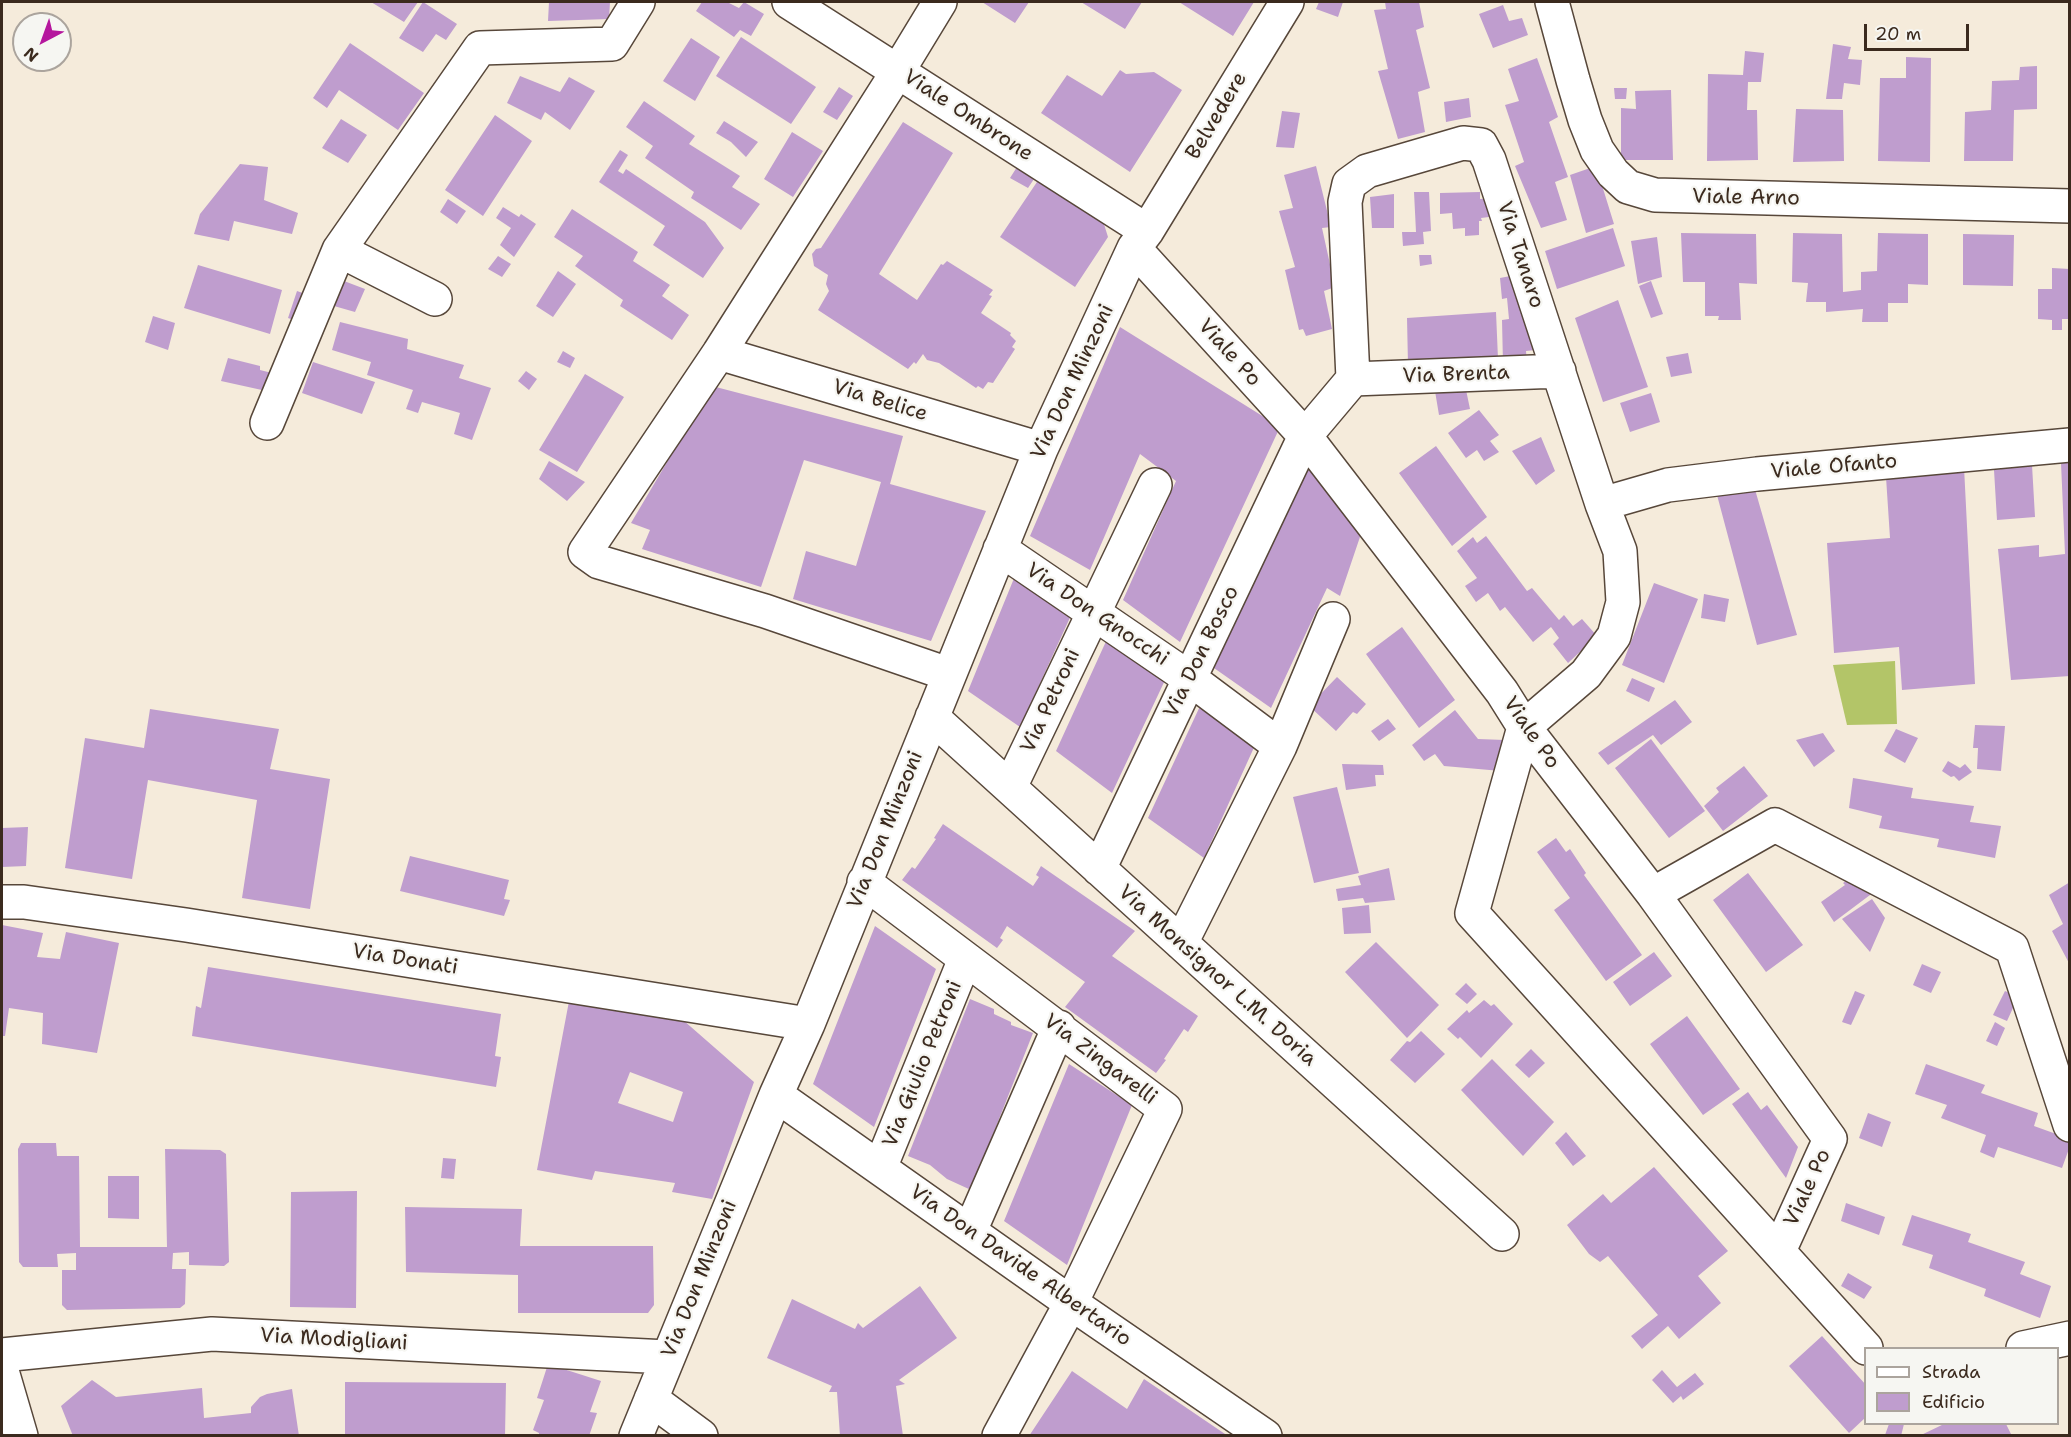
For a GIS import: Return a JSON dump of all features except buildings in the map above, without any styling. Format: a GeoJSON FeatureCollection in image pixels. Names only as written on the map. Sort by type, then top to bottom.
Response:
{"type":"FeatureCollection","features":[{"type":"Feature","properties":{"kind":"street"},"geometry":{"type":"LineString","coordinates":[[267,423],[339,250],[480,48],[612,44],[638,2]]}},
{"type":"Feature","properties":{"kind":"street","name":"Viale Ombrone"},"geometry":{"type":"LineString","coordinates":[[789,2],[898,71],[1140,239]]}},
{"type":"Feature","properties":{"kind":"street"},"geometry":{"type":"LineString","coordinates":[[940,2],[718,353],[585,552],[599,562],[765,611],[948,674]]}},
{"type":"Feature","properties":{"kind":"street","name":"Belvedere"},"geometry":{"type":"LineString","coordinates":[[1140,239],[1287,2]]}},
{"type":"Feature","properties":{"kind":"street","name":"Viale Arno"},"geometry":{"type":"LineString","coordinates":[[1552,2],[1585,120],[1597,150],[1613,173],[1628,187],[1655,195],[2070,206]]}},
{"type":"Feature","properties":{"kind":"street","name":"Via Tanaro"},"geometry":{"type":"LineString","coordinates":[[1353,379],[1345,202],[1349,184],[1367,171],[1463,143],[1481,145],[1489,160],[1602,504],[1620,551],[1623,602],[1614,636],[1586,675],[1524,727]]}},
{"type":"Feature","properties":{"kind":"street","name":"Viale Po"},"geometry":{"type":"LineString","coordinates":[[1140,239],[1305,436],[1502,692],[1524,727],[1653,894],[1830,1138],[1779,1251]]}},
{"type":"Feature","properties":{"kind":"street","name":"Via Don Minzoni"},"geometry":{"type":"LineString","coordinates":[[636,1436],[776,1095],[808,1024],[1041,449],[1140,239]]}},
{"type":"Feature","properties":{"kind":"street"},"geometry":{"type":"LineString","coordinates":[[339,250],[435,298]]}},
{"type":"Feature","properties":{"kind":"street","name":"Via Belice"},"geometry":{"type":"LineString","coordinates":[[718,353],[1041,449]]}},
{"type":"Feature","properties":{"kind":"street","name":"Via Brenta"},"geometry":{"type":"LineString","coordinates":[[1353,379],[1559,371]]}},
{"type":"Feature","properties":{"kind":"street"},"geometry":{"type":"LineString","coordinates":[[1305,436],[1353,379]]}},
{"type":"Feature","properties":{"kind":"street","name":"Via Don Bosco"},"geometry":{"type":"LineString","coordinates":[[1099,868],[1305,436]]}},
{"type":"Feature","properties":{"kind":"street","name":"Viale Ofanto"},"geometry":{"type":"LineString","coordinates":[[1602,504],[1668,485],[1757,474],[2070,445]]}},
{"type":"Feature","properties":{"kind":"street","name":"Via Petroni"},"geometry":{"type":"LineString","coordinates":[[1010,787],[1155,484]]}},
{"type":"Feature","properties":{"kind":"street","name":"Via Don Gnocchi"},"geometry":{"type":"LineString","coordinates":[[1000,549],[1094,611],[1280,746]]}},
{"type":"Feature","properties":{"kind":"street"},"geometry":{"type":"LineString","coordinates":[[1181,943],[1280,746],[1333,619]]}},
{"type":"Feature","properties":{"kind":"street","name":"Via Monsignor L.M. Doria"},"geometry":{"type":"LineString","coordinates":[[932,717],[1502,1234]]}},
{"type":"Feature","properties":{"kind":"street"},"geometry":{"type":"LineString","coordinates":[[1524,727],[1472,913],[1865,1347]]}},
{"type":"Feature","properties":{"kind":"street"},"geometry":{"type":"LineString","coordinates":[[1653,894],[1774,825],[2012,948],[2070,1125]]}},
{"type":"Feature","properties":{"kind":"street","name":"Via Zingarelli"},"geometry":{"type":"LineString","coordinates":[[864,882],[1165,1109],[1071,1303]]}},
{"type":"Feature","properties":{"kind":"street","name":"Via Donati"},"geometry":{"type":"LineString","coordinates":[[2,902],[24,902],[186,925],[808,1024]]}},
{"type":"Feature","properties":{"kind":"street","name":"Via Giulio Petroni"},"geometry":{"type":"LineString","coordinates":[[880,1168],[965,959]]}},
{"type":"Feature","properties":{"kind":"street"},"geometry":{"type":"LineString","coordinates":[[970,1231],[1059,1028]]}},
{"type":"Feature","properties":{"kind":"street","name":"Via Don Davide Albertario"},"geometry":{"type":"LineString","coordinates":[[776,1095],[1071,1303],[1265,1436]]}},
{"type":"Feature","properties":{"kind":"street"},"geometry":{"type":"LineString","coordinates":[[999,1436],[1071,1303]]}},
{"type":"Feature","properties":{"kind":"street","name":"Via Modigliani"},"geometry":{"type":"LineString","coordinates":[[2,1355],[212,1334],[667,1357]]}},
{"type":"Feature","properties":{"kind":"street"},"geometry":{"type":"LineString","coordinates":[[2029,1347],[2070,1338]]}},
{"type":"Feature","properties":{"kind":"street"},"geometry":{"type":"LineString","coordinates":[[2,1371],[21,1436]]}},
{"type":"Feature","properties":{"kind":"street"},"geometry":{"type":"LineString","coordinates":[[651,1399],[701,1436]]}},
{"type":"Feature","properties":{"kind":"green space"},"geometry":{"type":"Polygon","coordinates":[[[1895,661],[1897,724],[1847,725],[1833,665],[1895,661]]]}}]}
